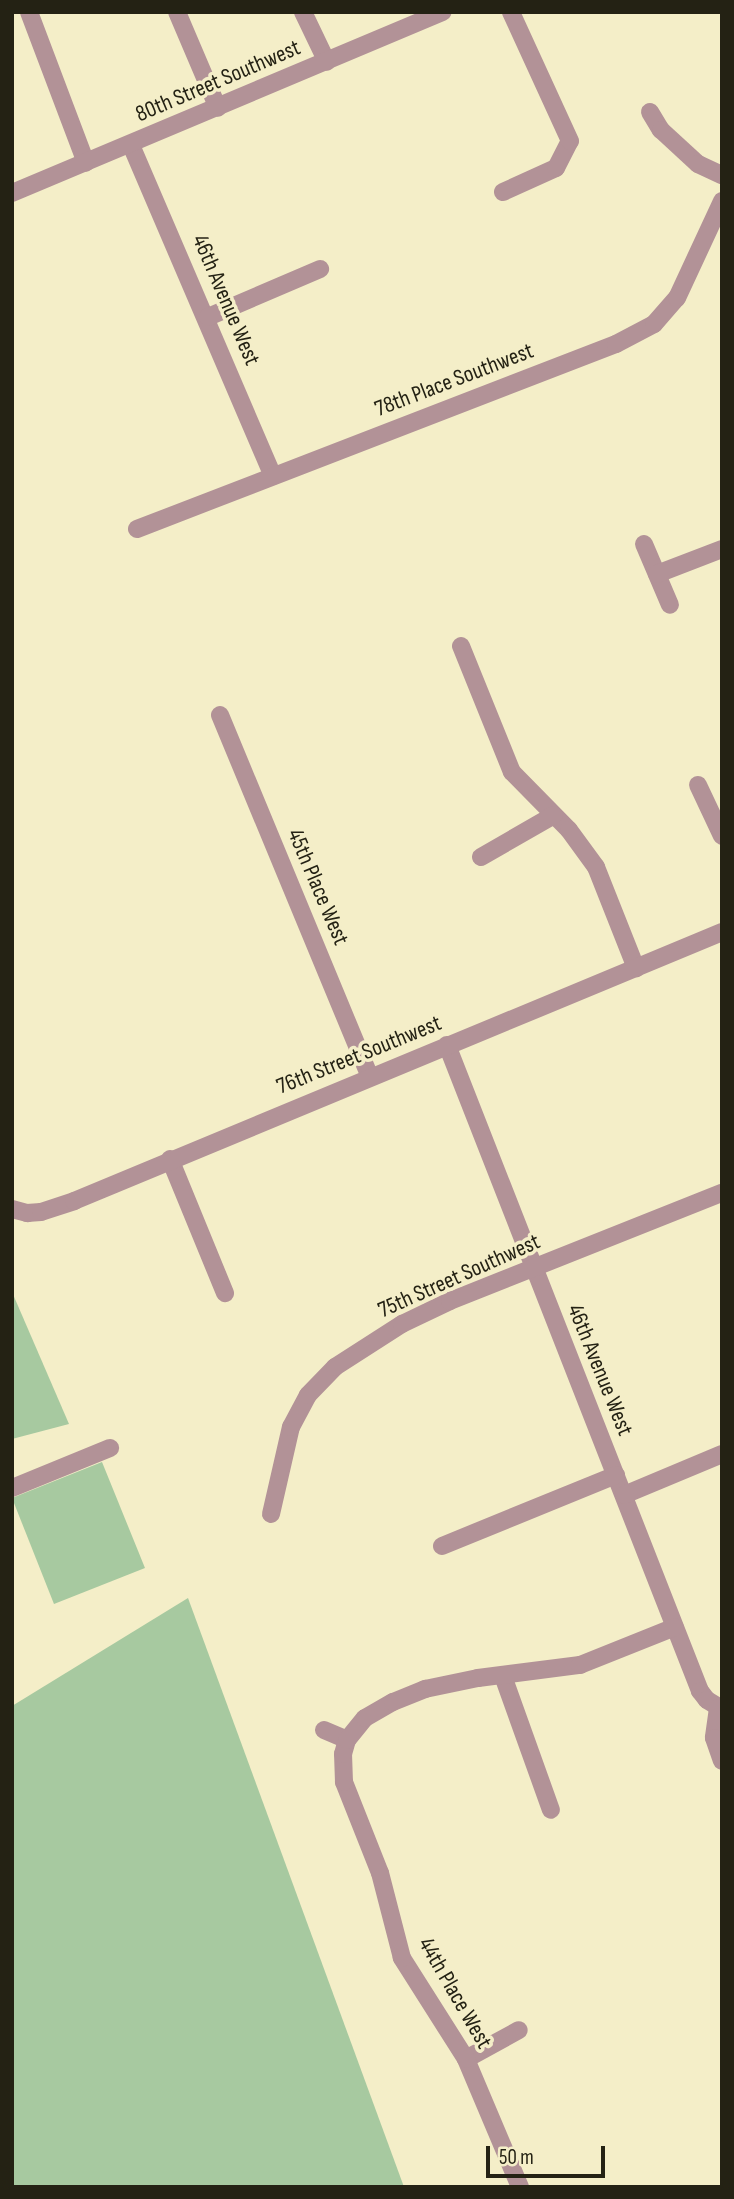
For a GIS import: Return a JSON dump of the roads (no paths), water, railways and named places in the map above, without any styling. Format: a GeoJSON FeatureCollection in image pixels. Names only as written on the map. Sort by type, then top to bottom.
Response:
{"type":"FeatureCollection","features":[{"type":"Feature","properties":{"kind":"street"},"geometry":{"type":"LineString","coordinates":[[29,12],[86,163]]}},
{"type":"Feature","properties":{"kind":"street"},"geometry":{"type":"LineString","coordinates":[[177,12],[218,108]]}},
{"type":"Feature","properties":{"kind":"street"},"geometry":{"type":"LineString","coordinates":[[303,12],[327,62]]}},
{"type":"Feature","properties":{"kind":"street"},"geometry":{"type":"LineString","coordinates":[[503,192],[556,168],[570,141],[511,12]]}},
{"type":"Feature","properties":{"kind":"street","name":"80th Street Southwest"},"geometry":{"type":"LineString","coordinates":[[12,193],[131,145],[438,13]]}},
{"type":"Feature","properties":{"kind":"street"},"geometry":{"type":"LineString","coordinates":[[650,112],[661,130],[698,164],[722,175]]}},
{"type":"Feature","properties":{"kind":"street","name":"46th Avenue West"},"geometry":{"type":"LineString","coordinates":[[131,145],[208,317],[274,476]]}},
{"type":"Feature","properties":{"kind":"street","name":"78th Place Southwest"},"geometry":{"type":"LineString","coordinates":[[137,529],[616,344],[654,324],[677,298],[722,201]]}},
{"type":"Feature","properties":{"kind":"street"},"geometry":{"type":"LineString","coordinates":[[208,317],[320,270]]}},
{"type":"Feature","properties":{"kind":"street"},"geometry":{"type":"LineString","coordinates":[[644,544],[670,605]]}},
{"type":"Feature","properties":{"kind":"street"},"geometry":{"type":"LineString","coordinates":[[657,574],[722,549]]}},
{"type":"Feature","properties":{"kind":"street"},"geometry":{"type":"LineString","coordinates":[[461,646],[512,772],[554,815],[596,867],[636,968]]}},
{"type":"Feature","properties":{"kind":"street","name":"45th Place West"},"geometry":{"type":"LineString","coordinates":[[220,715],[370,1077]]}},
{"type":"Feature","properties":{"kind":"street"},"geometry":{"type":"LineString","coordinates":[[698,785],[722,836]]}},
{"type":"Feature","properties":{"kind":"street"},"geometry":{"type":"LineString","coordinates":[[481,857],[554,815]]}},
{"type":"Feature","properties":{"kind":"street","name":"76th Street Southwest"},"geometry":{"type":"LineString","coordinates":[[13,1210],[41,1212],[722,932]]}},
{"type":"Feature","properties":{"kind":"street","name":"46th Avenue West"},"geometry":{"type":"LineString","coordinates":[[447,1045],[700,1691],[720,1708]]}},
{"type":"Feature","properties":{"kind":"street"},"geometry":{"type":"LineString","coordinates":[[170,1159],[225,1293]]}},
{"type":"Feature","properties":{"kind":"street","name":"75th Street Southwest"},"geometry":{"type":"LineString","coordinates":[[271,1514],[291,1427],[308,1395],[335,1367],[402,1324],[722,1193]]}},
{"type":"Feature","properties":{"kind":"street"},"geometry":{"type":"LineString","coordinates":[[12,1488],[110,1448]]}},
{"type":"Feature","properties":{"kind":"street"},"geometry":{"type":"LineString","coordinates":[[624,1495],[722,1454]]}},
{"type":"Feature","properties":{"kind":"street"},"geometry":{"type":"LineString","coordinates":[[442,1546],[616,1475]]}},
{"type":"Feature","properties":{"kind":"street"},"geometry":{"type":"LineString","coordinates":[[324,1730],[347,1740],[365,1718],[393,1702],[450,1682],[580,1665],[676,1627]]}},
{"type":"Feature","properties":{"kind":"street"},"geometry":{"type":"LineString","coordinates":[[503,1676],[551,1810]]}},
{"type":"Feature","properties":{"kind":"street"},"geometry":{"type":"LineString","coordinates":[[720,1708],[714,1738],[722,1761]]}},
{"type":"Feature","properties":{"kind":"street","name":"44th Place West"},"geometry":{"type":"LineString","coordinates":[[347,1740],[343,1754],[344,1782],[380,1873],[396,1942],[412,1978],[466,2059],[520,2187]]}},
{"type":"Feature","properties":{"kind":"street"},"geometry":{"type":"LineString","coordinates":[[466,2059],[519,2030]]}}]}
